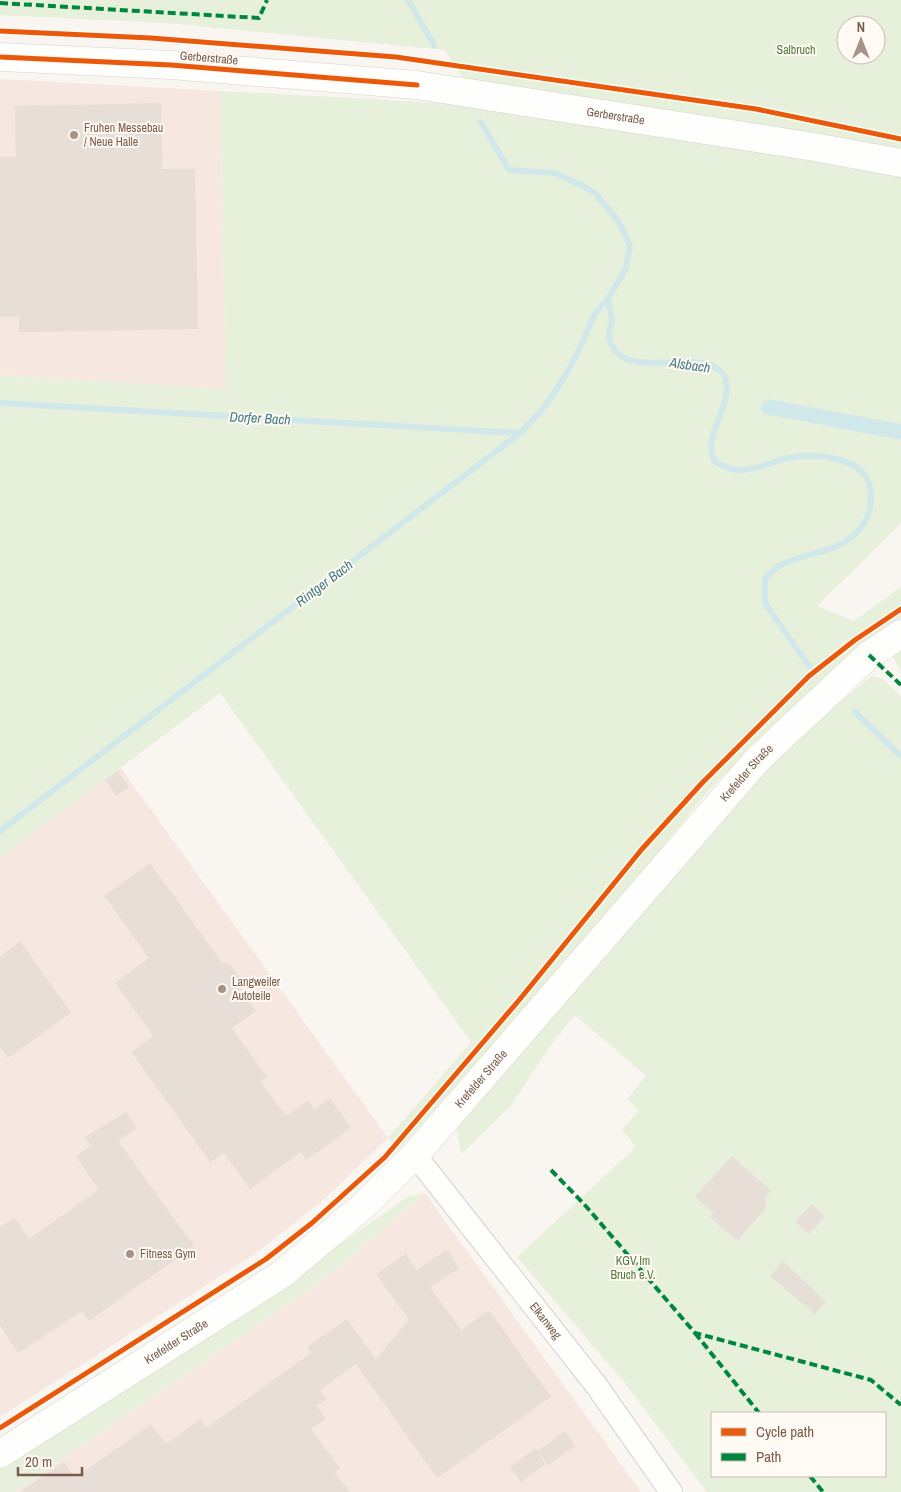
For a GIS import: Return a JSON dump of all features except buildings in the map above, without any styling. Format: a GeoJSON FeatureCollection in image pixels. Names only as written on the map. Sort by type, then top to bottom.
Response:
{"type":"FeatureCollection","features":[{"type":"Feature","properties":{"kind":"main road","name":"Gerberstraße"},"geometry":{"type":"LineString","coordinates":[[0,57],[171,65],[417,85],[814,147],[901,163]]}},
{"type":"Feature","properties":{"kind":"main road","name":"Krefelder Straße"},"geometry":{"type":"LineString","coordinates":[[0,1454],[282,1274],[363,1206],[415,1155],[758,759],[869,655],[901,634]]}},
{"type":"Feature","properties":{"kind":"street","name":"Elkanweg"},"geometry":{"type":"LineString","coordinates":[[415,1155],[596,1385],[671,1492]]}},
{"type":"Feature","properties":{"kind":"shaded area"},"geometry":{"type":"Polygon","coordinates":[[[0,79],[220,91],[226,389],[0,375],[0,79]]]}},
{"type":"Feature","properties":{"kind":"shaded area"},"geometry":{"type":"Polygon","coordinates":[[[120,767],[388,1138],[322,1201],[255,1254],[0,1417],[0,858],[120,767]]]}},
{"type":"Feature","properties":{"kind":"shaded area"},"geometry":{"type":"Polygon","coordinates":[[[425,1193],[641,1492],[14,1492],[326,1278],[425,1193]]]}},
{"type":"Feature","properties":{"kind":"green space","name":"Salbruch"},"geometry":{"type":"Polygon","coordinates":[[[0,0],[901,0],[901,153],[793,131],[684,112],[465,81],[445,50],[166,23],[0,15],[0,0]]]}},
{"type":"Feature","properties":{"kind":"green space"},"geometry":{"type":"Polygon","coordinates":[[[220,91],[479,105],[791,153],[901,176],[901,424],[769,399],[761,408],[764,414],[901,440],[901,523],[817,606],[854,621],[901,587],[901,618],[815,687],[709,790],[578,950],[398,1150],[388,1138],[471,1042],[220,693],[0,858],[0,375],[226,389],[220,91]]]}},
{"type":"Feature","properties":{"kind":"green space"},"geometry":{"type":"Polygon","coordinates":[[[901,650],[901,670],[892,656],[901,650]]]}},
{"type":"Feature","properties":{"kind":"green space","name":"KGV Im Bruch e.V."},"geometry":{"type":"Polygon","coordinates":[[[872,676],[882,678],[901,697],[901,1492],[707,1492],[624,1382],[517,1257],[636,1147],[622,1130],[639,1110],[627,1099],[646,1076],[575,1015],[550,1046],[510,1107],[461,1154],[457,1128],[652,891],[757,778],[813,725],[872,676]]]}},
{"type":"Feature","properties":{"kind":"green space"},"geometry":{"type":"Polygon","coordinates":[[[425,1193],[326,1278],[14,1492],[0,1492],[0,1468],[239,1315],[409,1196],[425,1193]]]}},
{"type":"Feature","properties":{"kind":"water"},"geometry":{"type":"Polygon","coordinates":[[[769,399],[901,424],[901,440],[764,414],[761,408],[762,403],[769,399]]]}},
{"type":"Feature","properties":{"kind":"waterway","name":"Alsbach"},"geometry":{"type":"LineString","coordinates":[[408,0],[434,45]]}},
{"type":"Feature","properties":{"kind":"waterway","name":"Alsbach"},"geometry":{"type":"LineString","coordinates":[[481,122],[509,170],[555,173],[583,186],[596,194],[619,222],[630,246],[626,268],[608,299],[612,316],[609,336],[616,351],[628,360],[643,363],[696,362],[712,366],[723,374],[727,390],[712,439],[711,447],[715,462],[731,469],[743,470],[798,456],[824,457],[848,463],[859,469],[866,477],[871,493],[870,504],[868,515],[859,530],[842,544],[779,566],[765,579],[765,603],[809,666]]}},
{"type":"Feature","properties":{"kind":"waterway","name":"Rintger Bach"},"geometry":{"type":"LineString","coordinates":[[0,831],[520,433],[530,424],[556,390],[577,353],[595,315],[608,299]]}},
{"type":"Feature","properties":{"kind":"waterway","name":"Dorfer Bach"},"geometry":{"type":"LineString","coordinates":[[0,403],[520,433]]}},
{"type":"Feature","properties":{"kind":"waterway","name":"Alsbach"},"geometry":{"type":"LineString","coordinates":[[855,712],[901,756]]}},
{"type":"Feature","properties":{"kind":"marked path"},"geometry":{"type":"LineString","coordinates":[[0,3],[259,18],[267,0]]}},
{"type":"Feature","properties":{"kind":"marked path"},"geometry":{"type":"LineString","coordinates":[[869,655],[901,685]]}},
{"type":"Feature","properties":{"kind":"marked path"},"geometry":{"type":"LineString","coordinates":[[551,1170],[584,1204],[695,1333],[871,1380],[901,1405]]}},
{"type":"Feature","properties":{"kind":"marked path"},"geometry":{"type":"LineString","coordinates":[[695,1333],[758,1412]]}},
{"type":"Feature","properties":{"kind":"marked path"},"geometry":{"type":"LineString","coordinates":[[811,1477],[823,1492]]}},
{"type":"Feature","properties":{"kind":"cycle path"},"geometry":{"type":"LineString","coordinates":[[0,31],[151,38],[396,57],[756,109],[901,139]]}},
{"type":"Feature","properties":{"kind":"cycle path"},"geometry":{"type":"LineString","coordinates":[[0,57],[171,65],[417,85]]}},
{"type":"Feature","properties":{"kind":"cycle path"},"geometry":{"type":"LineString","coordinates":[[0,1428],[266,1259],[312,1223],[385,1157],[520,999],[642,849],[702,783],[809,676],[855,640],[901,609]]}},
{"type":"Feature","properties":{"kind":"place","name":"Fruhen Messebau / Neue Halle"},"geometry":{"type":"Point","coordinates":[74,135]}},
{"type":"Feature","properties":{"kind":"place","name":"Langweiler Autoteile"},"geometry":{"type":"Point","coordinates":[222,989]}},
{"type":"Feature","properties":{"kind":"place","name":"Fitness Gym"},"geometry":{"type":"Point","coordinates":[130,1254]}}]}
